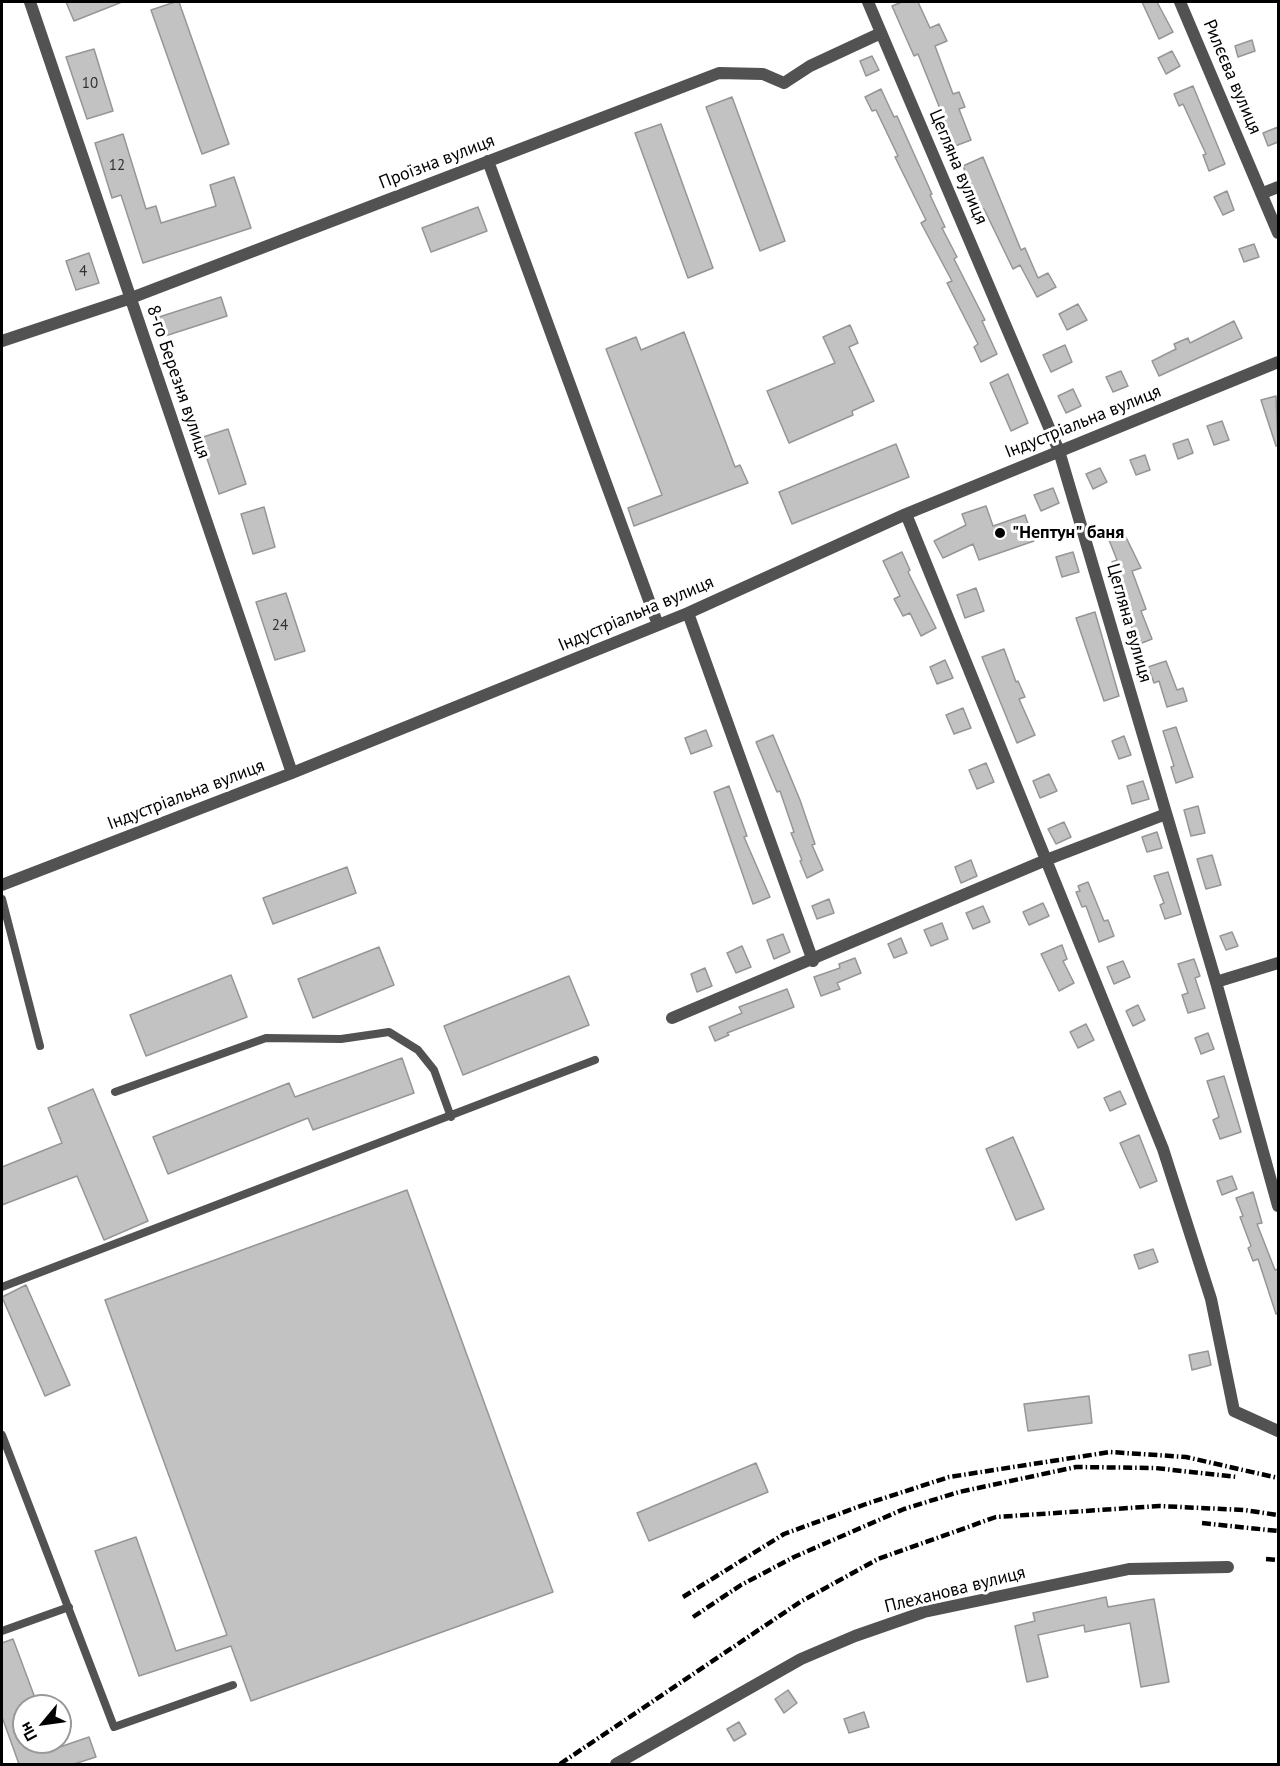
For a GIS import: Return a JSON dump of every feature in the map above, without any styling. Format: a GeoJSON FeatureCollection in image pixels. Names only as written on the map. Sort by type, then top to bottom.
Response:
{"type":"FeatureCollection","features":[{"type":"Feature","properties":{"kind":"street","name":"8-го Березня вулиця"},"geometry":{"type":"LineString","coordinates":[[30,2],[292,773]]}},
{"type":"Feature","properties":{"kind":"street","name":"Цегляна вулиця"},"geometry":{"type":"LineString","coordinates":[[868,2],[1059,451],[1216,982],[1276,1189],[1278,1206]]}},
{"type":"Feature","properties":{"kind":"street","name":"Рилєєва вулиця"},"geometry":{"type":"LineString","coordinates":[[1180,2],[1263,193],[1278,233]]}},
{"type":"Feature","properties":{"kind":"street","name":"Проїзна вулиця"},"geometry":{"type":"LineString","coordinates":[[2,341],[131,298],[719,73],[762,74],[784,82],[810,66],[881,33]]}},
{"type":"Feature","properties":{"kind":"street"},"geometry":{"type":"LineString","coordinates":[[488,161],[658,626]]}},
{"type":"Feature","properties":{"kind":"street"},"geometry":{"type":"LineString","coordinates":[[1263,193],[1278,187]]}},
{"type":"Feature","properties":{"kind":"street","name":"Індустріальна вулиця"},"geometry":{"type":"LineString","coordinates":[[2,885],[292,773],[688,614],[906,514],[1278,362]]}},
{"type":"Feature","properties":{"kind":"street"},"geometry":{"type":"LineString","coordinates":[[906,514],[1163,1149],[1211,1299],[1234,1411],[1278,1431]]}},
{"type":"Feature","properties":{"kind":"street"},"geometry":{"type":"LineString","coordinates":[[688,614],[813,961]]}},
{"type":"Feature","properties":{"kind":"street"},"geometry":{"type":"LineString","coordinates":[[672,1018],[813,961],[1046,861],[1166,814]]}},
{"type":"Feature","properties":{"kind":"street"},"geometry":{"type":"LineString","coordinates":[[1216,982],[1278,963]]}},
{"type":"Feature","properties":{"kind":"street","name":"Плеханова вулиця"},"geometry":{"type":"LineString","coordinates":[[616,1764],[801,1659],[855,1636],[924,1612],[1129,1569],[1228,1567]]}},
{"type":"Feature","properties":{"kind":"lane"},"geometry":{"type":"LineString","coordinates":[[2,899],[40,1046]]}},
{"type":"Feature","properties":{"kind":"lane"},"geometry":{"type":"LineString","coordinates":[[116,1092],[266,1038],[341,1039],[389,1032],[418,1050],[434,1070],[451,1117]]}},
{"type":"Feature","properties":{"kind":"lane"},"geometry":{"type":"LineString","coordinates":[[2,1287],[595,1060]]}},
{"type":"Feature","properties":{"kind":"lane"},"geometry":{"type":"LineString","coordinates":[[2,1435],[114,1727],[232,1685]]}},
{"type":"Feature","properties":{"kind":"lane"},"geometry":{"type":"LineString","coordinates":[[2,1631],[69,1607]]}},
{"type":"Feature","properties":{"kind":"building"},"geometry":{"type":"Polygon","coordinates":[[[66,2],[122,2],[74,21],[66,2]]]}},
{"type":"Feature","properties":{"kind":"building"},"geometry":{"type":"Polygon","coordinates":[[[179,2],[229,144],[202,154],[151,10],[179,2]]]}},
{"type":"Feature","properties":{"kind":"building"},"geometry":{"type":"Polygon","coordinates":[[[902,2],[918,2],[930,28],[939,24],[947,41],[935,46],[953,94],[959,92],[965,107],[959,109],[971,140],[955,146],[918,54],[914,56],[892,6],[902,2]]]}},
{"type":"Feature","properties":{"kind":"building"},"geometry":{"type":"Polygon","coordinates":[[[1142,2],[1157,2],[1173,32],[1159,39],[1142,2]]]}},
{"type":"Feature","properties":{"kind":"building"},"geometry":{"type":"Polygon","coordinates":[[[1252,40],[1255,51],[1238,57],[1235,46],[1252,40]]]}},
{"type":"Feature","properties":{"kind":"building"},"geometry":{"type":"Polygon","coordinates":[[[94,49],[113,111],[87,119],[66,57],[94,49]]]}},
{"type":"Feature","properties":{"kind":"building"},"geometry":{"type":"Polygon","coordinates":[[[1172,51],[1180,66],[1166,74],[1158,58],[1172,51]]]}},
{"type":"Feature","properties":{"kind":"building"},"geometry":{"type":"Polygon","coordinates":[[[872,56],[879,70],[866,76],[860,61],[872,56]]]}},
{"type":"Feature","properties":{"kind":"building"},"geometry":{"type":"Polygon","coordinates":[[[1193,86],[1225,164],[1209,171],[1203,155],[1206,154],[1183,104],[1179,106],[1174,94],[1193,86]]]}},
{"type":"Feature","properties":{"kind":"building"},"geometry":{"type":"Polygon","coordinates":[[[881,89],[894,117],[897,116],[932,194],[930,195],[945,227],[942,228],[957,257],[954,259],[985,320],[982,321],[997,354],[981,362],[974,347],[978,344],[947,283],[952,281],[921,223],[926,220],[895,157],[898,156],[876,110],[872,111],[865,97],[881,89]]]}},
{"type":"Feature","properties":{"kind":"building"},"geometry":{"type":"Polygon","coordinates":[[[732,97],[785,241],[760,251],[706,107],[732,97]]]}},
{"type":"Feature","properties":{"kind":"building"},"geometry":{"type":"Polygon","coordinates":[[[661,124],[713,268],[688,278],[635,133],[661,124]]]}},
{"type":"Feature","properties":{"kind":"building"},"geometry":{"type":"Polygon","coordinates":[[[1278,127],[1278,142],[1268,146],[1263,133],[1278,127]]]}},
{"type":"Feature","properties":{"kind":"building"},"geometry":{"type":"Polygon","coordinates":[[[123,134],[146,209],[156,206],[161,223],[216,206],[210,185],[234,177],[251,228],[143,263],[121,195],[112,198],[95,143],[123,134]]]}},
{"type":"Feature","properties":{"kind":"building"},"geometry":{"type":"Polygon","coordinates":[[[983,157],[1021,250],[1025,248],[1038,278],[1048,273],[1056,287],[1037,297],[1020,265],[1013,269],[984,209],[981,210],[963,166],[983,157]]]}},
{"type":"Feature","properties":{"kind":"building"},"geometry":{"type":"Polygon","coordinates":[[[1227,191],[1234,210],[1223,215],[1214,197],[1227,191]]]}},
{"type":"Feature","properties":{"kind":"building"},"geometry":{"type":"Polygon","coordinates":[[[478,207],[487,231],[431,252],[422,228],[478,207]]]}},
{"type":"Feature","properties":{"kind":"building"},"geometry":{"type":"Polygon","coordinates":[[[1254,244],[1259,257],[1244,262],[1239,249],[1254,244]]]}},
{"type":"Feature","properties":{"kind":"building"},"geometry":{"type":"Polygon","coordinates":[[[89,253],[99,283],[76,290],[66,261],[89,253]]]}},
{"type":"Feature","properties":{"kind":"building"},"geometry":{"type":"Polygon","coordinates":[[[221,297],[227,316],[162,337],[156,318],[221,297]]]}},
{"type":"Feature","properties":{"kind":"building"},"geometry":{"type":"Polygon","coordinates":[[[1078,304],[1087,320],[1067,330],[1059,314],[1078,304]]]}},
{"type":"Feature","properties":{"kind":"building"},"geometry":{"type":"Polygon","coordinates":[[[1234,321],[1242,338],[1159,376],[1152,361],[1176,349],[1174,344],[1188,338],[1190,343],[1234,321]]]}},
{"type":"Feature","properties":{"kind":"building"},"geometry":{"type":"Polygon","coordinates":[[[850,325],[858,343],[849,347],[874,401],[852,411],[853,415],[789,443],[767,391],[835,363],[823,337],[850,325]]]}},
{"type":"Feature","properties":{"kind":"building"},"geometry":{"type":"Polygon","coordinates":[[[684,332],[735,467],[740,465],[748,483],[634,526],[628,508],[662,495],[606,349],[636,337],[641,350],[684,332]]]}},
{"type":"Feature","properties":{"kind":"building"},"geometry":{"type":"Polygon","coordinates":[[[1065,345],[1072,362],[1051,372],[1043,355],[1065,345]]]}},
{"type":"Feature","properties":{"kind":"building"},"geometry":{"type":"Polygon","coordinates":[[[1121,371],[1128,386],[1113,392],[1106,377],[1121,371]]]}},
{"type":"Feature","properties":{"kind":"building"},"geometry":{"type":"Polygon","coordinates":[[[1008,374],[1028,423],[1011,431],[990,383],[1008,374]]]}},
{"type":"Feature","properties":{"kind":"building"},"geometry":{"type":"Polygon","coordinates":[[[1073,389],[1081,406],[1066,413],[1058,396],[1073,389]]]}},
{"type":"Feature","properties":{"kind":"building"},"geometry":{"type":"Polygon","coordinates":[[[1276,396],[1278,446],[1276,446],[1261,400],[1276,396]]]}},
{"type":"Feature","properties":{"kind":"building"},"geometry":{"type":"Polygon","coordinates":[[[1222,421],[1229,440],[1214,445],[1207,426],[1222,421]]]}},
{"type":"Feature","properties":{"kind":"building"},"geometry":{"type":"Polygon","coordinates":[[[228,429],[246,484],[219,494],[200,438],[228,429]]]}},
{"type":"Feature","properties":{"kind":"building"},"geometry":{"type":"Polygon","coordinates":[[[1188,439],[1193,453],[1178,459],[1173,444],[1188,439]]]}},
{"type":"Feature","properties":{"kind":"building"},"geometry":{"type":"Polygon","coordinates":[[[896,444],[909,477],[792,524],[779,492],[896,444]]]}},
{"type":"Feature","properties":{"kind":"building"},"geometry":{"type":"Polygon","coordinates":[[[1145,455],[1150,470],[1136,475],[1130,460],[1145,455]]]}},
{"type":"Feature","properties":{"kind":"building"},"geometry":{"type":"Polygon","coordinates":[[[1100,468],[1107,482],[1093,489],[1086,474],[1100,468]]]}},
{"type":"Feature","properties":{"kind":"building"},"geometry":{"type":"Polygon","coordinates":[[[1053,488],[1059,503],[1041,511],[1034,495],[1053,488]]]}},
{"type":"Feature","properties":{"kind":"building","name":"\"Нептун\" баня"},"geometry":{"type":"Polygon","coordinates":[[[986,506],[993,526],[1025,515],[1034,541],[979,560],[973,544],[943,558],[934,541],[966,525],[962,514],[986,506]]]}},
{"type":"Feature","properties":{"kind":"building"},"geometry":{"type":"Polygon","coordinates":[[[264,507],[275,547],[253,554],[241,514],[264,507]]]}},
{"type":"Feature","properties":{"kind":"building"},"geometry":{"type":"Polygon","coordinates":[[[1122,529],[1141,568],[1132,571],[1146,609],[1141,611],[1152,639],[1137,645],[1112,562],[1117,560],[1107,535],[1122,529]]]}},
{"type":"Feature","properties":{"kind":"building"},"geometry":{"type":"Polygon","coordinates":[[[902,552],[910,570],[908,572],[936,628],[921,636],[910,613],[903,616],[894,599],[900,596],[883,561],[902,552]]]}},
{"type":"Feature","properties":{"kind":"building"},"geometry":{"type":"Polygon","coordinates":[[[1073,552],[1079,572],[1062,577],[1056,557],[1073,552]]]}},
{"type":"Feature","properties":{"kind":"building"},"geometry":{"type":"Polygon","coordinates":[[[976,588],[984,611],[965,618],[957,595],[976,588]]]}},
{"type":"Feature","properties":{"kind":"building"},"geometry":{"type":"Polygon","coordinates":[[[286,593],[305,651],[275,660],[256,602],[286,593]]]}},
{"type":"Feature","properties":{"kind":"building"},"geometry":{"type":"Polygon","coordinates":[[[1095,612],[1119,696],[1104,701],[1076,618],[1095,612]]]}},
{"type":"Feature","properties":{"kind":"building"},"geometry":{"type":"Polygon","coordinates":[[[1004,649],[1016,682],[1018,681],[1025,697],[1019,699],[1035,735],[1017,743],[982,657],[1004,649]]]}},
{"type":"Feature","properties":{"kind":"building"},"geometry":{"type":"Polygon","coordinates":[[[945,660],[953,678],[937,684],[930,667],[945,660]]]}},
{"type":"Feature","properties":{"kind":"building"},"geometry":{"type":"Polygon","coordinates":[[[1166,661],[1177,690],[1183,688],[1187,701],[1167,707],[1159,681],[1154,683],[1148,667],[1166,661]]]}},
{"type":"Feature","properties":{"kind":"building"},"geometry":{"type":"Polygon","coordinates":[[[963,708],[971,728],[954,734],[946,715],[963,708]]]}},
{"type":"Feature","properties":{"kind":"building"},"geometry":{"type":"Polygon","coordinates":[[[1176,727],[1193,777],[1176,783],[1171,767],[1174,766],[1163,731],[1176,727]]]}},
{"type":"Feature","properties":{"kind":"building"},"geometry":{"type":"Polygon","coordinates":[[[706,730],[712,746],[691,754],[685,738],[706,730]]]}},
{"type":"Feature","properties":{"kind":"building"},"geometry":{"type":"Polygon","coordinates":[[[773,735],[800,800],[815,844],[812,845],[823,870],[807,878],[791,833],[794,832],[780,791],[777,792],[756,742],[773,735]]]}},
{"type":"Feature","properties":{"kind":"building"},"geometry":{"type":"Polygon","coordinates":[[[1124,736],[1131,755],[1119,759],[1112,741],[1124,736]]]}},
{"type":"Feature","properties":{"kind":"building"},"geometry":{"type":"Polygon","coordinates":[[[986,763],[994,782],[977,789],[969,770],[986,763]]]}},
{"type":"Feature","properties":{"kind":"building"},"geometry":{"type":"Polygon","coordinates":[[[1049,774],[1057,791],[1040,798],[1033,781],[1049,774]]]}},
{"type":"Feature","properties":{"kind":"building"},"geometry":{"type":"Polygon","coordinates":[[[1143,781],[1149,799],[1132,804],[1127,786],[1143,781]]]}},
{"type":"Feature","properties":{"kind":"building"},"geometry":{"type":"Polygon","coordinates":[[[729,786],[747,836],[744,837],[770,897],[753,904],[714,792],[729,786]]]}},
{"type":"Feature","properties":{"kind":"building"},"geometry":{"type":"Polygon","coordinates":[[[1198,806],[1205,833],[1191,836],[1184,810],[1198,806]]]}},
{"type":"Feature","properties":{"kind":"building"},"geometry":{"type":"Polygon","coordinates":[[[1064,822],[1071,837],[1056,844],[1048,829],[1064,822]]]}},
{"type":"Feature","properties":{"kind":"building"},"geometry":{"type":"Polygon","coordinates":[[[1157,832],[1162,848],[1147,852],[1142,837],[1157,832]]]}},
{"type":"Feature","properties":{"kind":"building"},"geometry":{"type":"Polygon","coordinates":[[[1212,855],[1221,885],[1206,889],[1197,859],[1212,855]]]}},
{"type":"Feature","properties":{"kind":"building"},"geometry":{"type":"Polygon","coordinates":[[[971,860],[977,876],[961,883],[955,867],[971,860]]]}},
{"type":"Feature","properties":{"kind":"building"},"geometry":{"type":"Polygon","coordinates":[[[347,867],[356,893],[273,924],[263,898],[347,867]]]}},
{"type":"Feature","properties":{"kind":"building"},"geometry":{"type":"Polygon","coordinates":[[[1168,872],[1181,914],[1165,919],[1160,905],[1164,903],[1154,876],[1168,872]]]}},
{"type":"Feature","properties":{"kind":"building"},"geometry":{"type":"Polygon","coordinates":[[[1088,882],[1104,921],[1108,920],[1114,936],[1099,942],[1086,906],[1082,907],[1076,892],[1080,891],[1078,886],[1088,882]]]}},
{"type":"Feature","properties":{"kind":"building"},"geometry":{"type":"Polygon","coordinates":[[[829,899],[834,913],[817,919],[812,906],[829,899]]]}},
{"type":"Feature","properties":{"kind":"building"},"geometry":{"type":"Polygon","coordinates":[[[1043,903],[1049,916],[1029,925],[1023,912],[1043,903]]]}},
{"type":"Feature","properties":{"kind":"building"},"geometry":{"type":"Polygon","coordinates":[[[983,906],[990,922],[973,929],[966,913],[983,906]]]}},
{"type":"Feature","properties":{"kind":"building"},"geometry":{"type":"Polygon","coordinates":[[[942,923],[948,939],[931,946],[924,930],[942,923]]]}},
{"type":"Feature","properties":{"kind":"building"},"geometry":{"type":"Polygon","coordinates":[[[1232,932],[1238,946],[1226,950],[1220,936],[1232,932]]]}},
{"type":"Feature","properties":{"kind":"building"},"geometry":{"type":"Polygon","coordinates":[[[783,934],[790,952],[774,959],[767,940],[783,934]]]}},
{"type":"Feature","properties":{"kind":"building"},"geometry":{"type":"Polygon","coordinates":[[[901,938],[907,953],[894,958],[888,944],[901,938]]]}},
{"type":"Feature","properties":{"kind":"building"},"geometry":{"type":"Polygon","coordinates":[[[1062,945],[1067,959],[1063,961],[1074,983],[1059,991],[1041,954],[1062,945]]]}},
{"type":"Feature","properties":{"kind":"building"},"geometry":{"type":"Polygon","coordinates":[[[742,946],[751,967],[736,973],[727,953],[742,946]]]}},
{"type":"Feature","properties":{"kind":"building"},"geometry":{"type":"Polygon","coordinates":[[[379,947],[394,985],[313,1018],[298,979],[379,947]]]}},
{"type":"Feature","properties":{"kind":"building"},"geometry":{"type":"Polygon","coordinates":[[[855,958],[861,973],[837,983],[840,989],[821,996],[814,977],[840,968],[839,964],[855,958]]]}},
{"type":"Feature","properties":{"kind":"building"},"geometry":{"type":"Polygon","coordinates":[[[1194,959],[1200,976],[1195,978],[1205,1008],[1188,1013],[1182,995],[1188,993],[1178,964],[1194,959]]]}},
{"type":"Feature","properties":{"kind":"building"},"geometry":{"type":"Polygon","coordinates":[[[1123,961],[1130,977],[1114,984],[1107,967],[1123,961]]]}},
{"type":"Feature","properties":{"kind":"building"},"geometry":{"type":"Polygon","coordinates":[[[705,968],[712,986],[697,992],[691,974],[705,968]]]}},
{"type":"Feature","properties":{"kind":"building"},"geometry":{"type":"Polygon","coordinates":[[[231,975],[247,1017],[146,1056],[130,1015],[231,975]]]}},
{"type":"Feature","properties":{"kind":"building"},"geometry":{"type":"Polygon","coordinates":[[[569,976],[589,1025],[463,1075],[444,1026],[569,976]]]}},
{"type":"Feature","properties":{"kind":"building"},"geometry":{"type":"Polygon","coordinates":[[[787,989],[794,1007],[727,1033],[729,1035],[715,1041],[709,1027],[742,1013],[739,1007],[787,989]]]}},
{"type":"Feature","properties":{"kind":"building"},"geometry":{"type":"Polygon","coordinates":[[[1138,1005],[1145,1020],[1133,1026],[1126,1011],[1138,1005]]]}},
{"type":"Feature","properties":{"kind":"building"},"geometry":{"type":"Polygon","coordinates":[[[1086,1024],[1094,1040],[1078,1048],[1070,1032],[1086,1024]]]}},
{"type":"Feature","properties":{"kind":"building"},"geometry":{"type":"Polygon","coordinates":[[[1208,1033],[1214,1049],[1201,1054],[1195,1038],[1208,1033]]]}},
{"type":"Feature","properties":{"kind":"building"},"geometry":{"type":"Polygon","coordinates":[[[402,1058],[414,1093],[313,1130],[308,1118],[168,1174],[153,1137],[289,1083],[295,1097],[402,1058]]]}},
{"type":"Feature","properties":{"kind":"building"},"geometry":{"type":"Polygon","coordinates":[[[1224,1076],[1241,1132],[1220,1139],[1213,1120],[1219,1117],[1207,1081],[1224,1076]]]}},
{"type":"Feature","properties":{"kind":"building"},"geometry":{"type":"Polygon","coordinates":[[[93,1089],[148,1221],[104,1240],[77,1176],[2,1205],[2,1167],[62,1143],[48,1108],[93,1089]]]}},
{"type":"Feature","properties":{"kind":"building"},"geometry":{"type":"Polygon","coordinates":[[[1120,1091],[1126,1104],[1110,1111],[1104,1098],[1120,1091]]]}},
{"type":"Feature","properties":{"kind":"building"},"geometry":{"type":"Polygon","coordinates":[[[1139,1135],[1157,1181],[1140,1188],[1120,1143],[1139,1135]]]}},
{"type":"Feature","properties":{"kind":"building"},"geometry":{"type":"Polygon","coordinates":[[[1013,1137],[1044,1209],[1016,1220],[986,1149],[1013,1137]]]}},
{"type":"Feature","properties":{"kind":"building"},"geometry":{"type":"Polygon","coordinates":[[[1232,1176],[1237,1189],[1222,1195],[1217,1181],[1232,1176]]]}},
{"type":"Feature","properties":{"kind":"building"},"geometry":{"type":"Polygon","coordinates":[[[407,1190],[553,1592],[251,1701],[231,1646],[139,1676],[95,1551],[136,1537],[176,1651],[227,1635],[105,1300],[407,1190]]]}},
{"type":"Feature","properties":{"kind":"building"},"geometry":{"type":"Polygon","coordinates":[[[1253,1192],[1262,1223],[1257,1224],[1275,1270],[1278,1269],[1278,1313],[1276,1314],[1258,1259],[1253,1261],[1248,1248],[1251,1246],[1240,1217],[1243,1216],[1236,1198],[1253,1192]]]}},
{"type":"Feature","properties":{"kind":"building"},"geometry":{"type":"Polygon","coordinates":[[[1153,1249],[1158,1262],[1139,1269],[1134,1255],[1153,1249]]]}},
{"type":"Feature","properties":{"kind":"building"},"geometry":{"type":"Polygon","coordinates":[[[26,1285],[70,1385],[45,1396],[2,1297],[26,1285]]]}},
{"type":"Feature","properties":{"kind":"building"},"geometry":{"type":"Polygon","coordinates":[[[1208,1351],[1211,1365],[1192,1370],[1189,1355],[1208,1351]]]}},
{"type":"Feature","properties":{"kind":"building"},"geometry":{"type":"Polygon","coordinates":[[[1089,1396],[1092,1423],[1028,1431],[1024,1404],[1089,1396]]]}},
{"type":"Feature","properties":{"kind":"building"},"geometry":{"type":"Polygon","coordinates":[[[756,1463],[768,1492],[649,1541],[637,1513],[756,1463]]]}},
{"type":"Feature","properties":{"kind":"building"},"geometry":{"type":"Polygon","coordinates":[[[1106,1597],[1108,1607],[1154,1599],[1169,1682],[1141,1687],[1130,1623],[1085,1632],[1084,1625],[1038,1635],[1048,1677],[1027,1682],[1015,1626],[1035,1621],[1033,1613],[1106,1597]]]}},
{"type":"Feature","properties":{"kind":"building"},"geometry":{"type":"Polygon","coordinates":[[[13,1639],[34,1694],[12,1694],[12,1745],[2,1717],[2,1643],[13,1639]]]}},
{"type":"Feature","properties":{"kind":"building"},"geometry":{"type":"Polygon","coordinates":[[[788,1690],[797,1703],[784,1713],[775,1699],[788,1690]]]}},
{"type":"Feature","properties":{"kind":"building"},"geometry":{"type":"Polygon","coordinates":[[[864,1712],[869,1727],[849,1733],[844,1719],[864,1712]]]}},
{"type":"Feature","properties":{"kind":"building"},"geometry":{"type":"Polygon","coordinates":[[[739,1722],[746,1734],[734,1741],[727,1729],[739,1722]]]}},
{"type":"Feature","properties":{"kind":"building"},"geometry":{"type":"Polygon","coordinates":[[[89,1737],[96,1757],[74,1764],[19,1764],[15,1754],[72,1754],[72,1743],[89,1737]]]}},
{"type":"Feature","properties":{"kind":"railway"},"geometry":{"type":"LineString","coordinates":[[683,1597],[784,1534],[949,1477],[1110,1452],[1186,1457],[1278,1478]]}},
{"type":"Feature","properties":{"kind":"railway"},"geometry":{"type":"LineString","coordinates":[[693,1617],[741,1585],[794,1557],[904,1509],[959,1492],[1076,1467],[1155,1468],[1237,1477]]}},
{"type":"Feature","properties":{"kind":"railway"},"geometry":{"type":"LineString","coordinates":[[560,1764],[800,1602],[878,1559],[996,1517],[1159,1506],[1244,1510],[1278,1515]]}},
{"type":"Feature","properties":{"kind":"railway"},"geometry":{"type":"LineString","coordinates":[[1202,1523],[1278,1531]]}},
{"type":"Feature","properties":{"kind":"railway"},"geometry":{"type":"LineString","coordinates":[[1266,1559],[1278,1560]]}},
{"type":"Feature","properties":{"kind":"place","name":"\"Нептун\" баня"},"geometry":{"type":"Point","coordinates":[1000,533]}}]}
